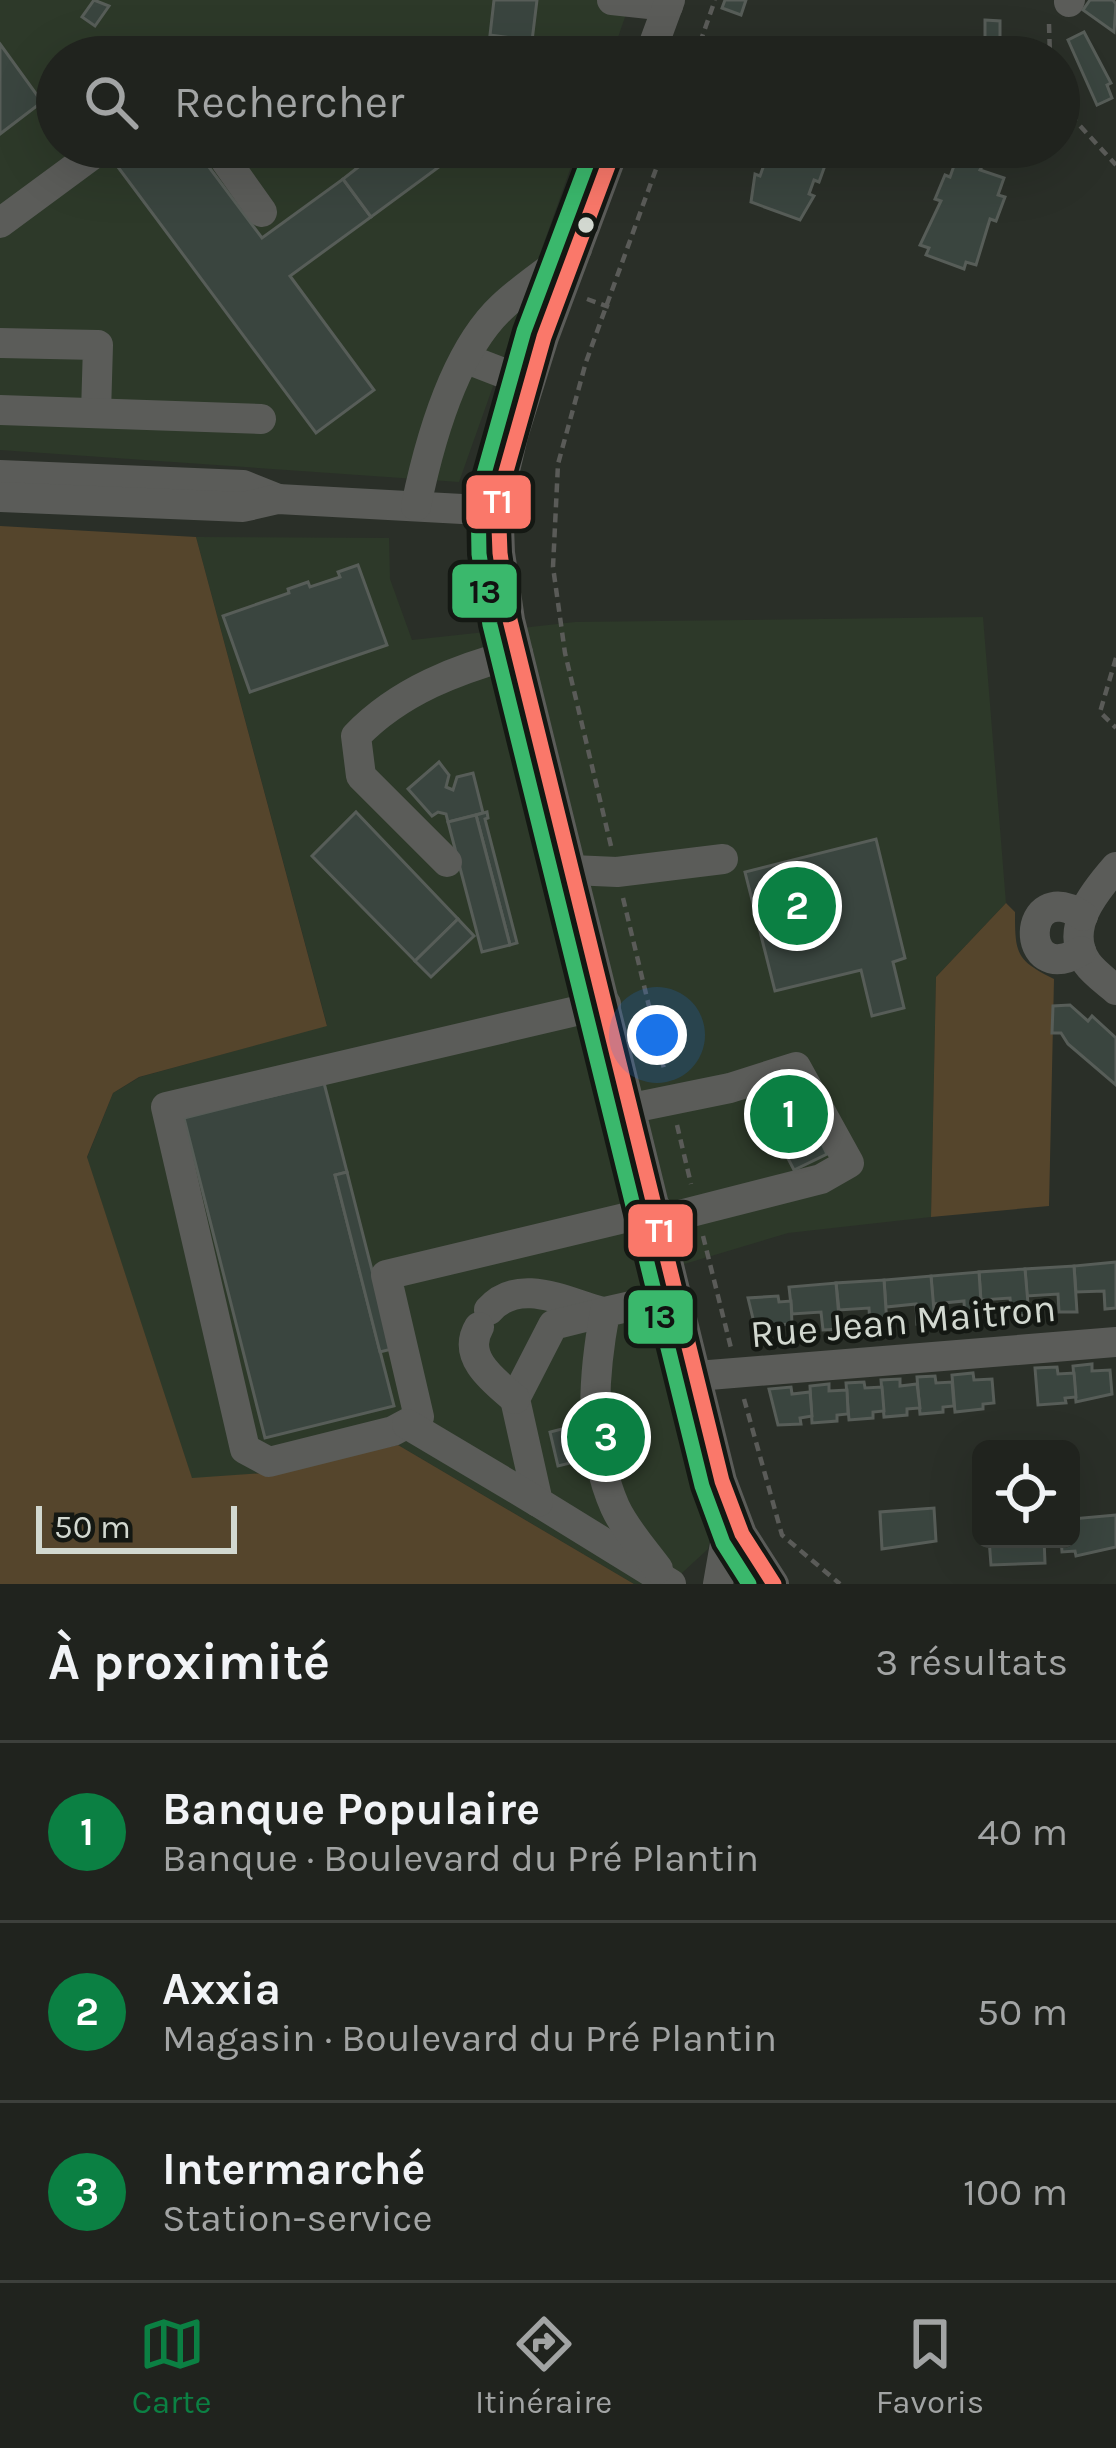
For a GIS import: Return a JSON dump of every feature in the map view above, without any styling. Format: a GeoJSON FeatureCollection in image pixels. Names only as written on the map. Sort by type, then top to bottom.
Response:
{"type":"FeatureCollection","features":[{"type":"Feature","properties":{"kind":"street"},"geometry":{"type":"LineString","coordinates":[[612,0],[669,3],[657,36]]}},
{"type":"Feature","properties":{"kind":"street"},"geometry":{"type":"LineString","coordinates":[[0,223],[75,168]]}},
{"type":"Feature","properties":{"kind":"street"},"geometry":{"type":"LineString","coordinates":[[231,168],[262,212]]}},
{"type":"Feature","properties":{"kind":"street"},"geometry":{"type":"LineString","coordinates":[[607,168],[529,383],[508,458],[499,511],[500,553],[518,652],[722,1481],[742,1534],[774,1584]]}},
{"type":"Feature","properties":{"kind":"street"},"geometry":{"type":"LineString","coordinates":[[416,506],[429,442],[477,338],[500,309],[577,249]]}},
{"type":"Feature","properties":{"kind":"street"},"geometry":{"type":"LineString","coordinates":[[0,343],[98,346],[96,413]]}},
{"type":"Feature","properties":{"kind":"street"},"geometry":{"type":"LineString","coordinates":[[467,359],[529,383]]}},
{"type":"Feature","properties":{"kind":"street"},"geometry":{"type":"LineString","coordinates":[[0,410],[261,419]]}},
{"type":"Feature","properties":{"kind":"street"},"geometry":{"type":"LineString","coordinates":[[0,476],[243,485],[278,499]]}},
{"type":"Feature","properties":{"kind":"street"},"geometry":{"type":"LineString","coordinates":[[0,497],[243,507],[278,499],[499,511]]}},
{"type":"Feature","properties":{"kind":"street"},"geometry":{"type":"LineString","coordinates":[[447,862],[361,776],[356,736],[378,713],[427,684],[518,652]]}},
{"type":"Feature","properties":{"kind":"street"},"geometry":{"type":"LineString","coordinates":[[572,871],[617,872],[723,859]]}},
{"type":"Feature","properties":{"kind":"street"},"geometry":{"type":"LineString","coordinates":[[1116,867],[1089,898],[1079,937],[1087,963],[1116,990]]}},
{"type":"Feature","properties":{"kind":"street"},"geometry":{"type":"LineString","coordinates":[[1082,951],[1067,960],[1050,958],[1037,948],[1033,932],[1038,916],[1052,907],[1069,907],[1083,916]]}},
{"type":"Feature","properties":{"kind":"street"},"geometry":{"type":"LineString","coordinates":[[606,1004],[166,1107],[245,1449],[269,1462],[393,1431],[419,1418],[386,1275],[821,1178],[849,1163],[796,1067],[730,1088],[632,1108]]}},
{"type":"Feature","properties":{"kind":"street"},"geometry":{"type":"LineString","coordinates":[[538,1502],[515,1399],[483,1370],[473,1336],[484,1318],[511,1293],[534,1293],[604,1312]]}},
{"type":"Feature","properties":{"kind":"street"},"geometry":{"type":"LineString","coordinates":[[515,1399],[553,1325],[676,1296]]}},
{"type":"Feature","properties":{"kind":"street"},"geometry":{"type":"LineString","coordinates":[[604,1312],[595,1366],[600,1456],[616,1509],[668,1581]]}},
{"type":"Feature","properties":{"kind":"street","name":"Rue Jean Maitron"},"geometry":{"type":"LineString","coordinates":[[698,1376],[1116,1342]]}},
{"type":"Feature","properties":{"kind":"street"},"geometry":{"type":"LineString","coordinates":[[407,1424],[668,1581]]}},
{"type":"Feature","properties":{"kind":"street"},"geometry":{"type":"LineString","coordinates":[[718,1584],[726,1538],[722,1481]]}},
{"type":"Feature","properties":{"kind":"path"},"geometry":{"type":"LineString","coordinates":[[702,36],[715,0]]}},
{"type":"Feature","properties":{"kind":"path"},"geometry":{"type":"LineString","coordinates":[[1080,126],[1116,164]]}},
{"type":"Feature","properties":{"kind":"path"},"geometry":{"type":"LineString","coordinates":[[1116,658],[1100,712],[1116,728]]}},
{"type":"Feature","properties":{"kind":"shaded area"},"geometry":{"type":"Polygon","coordinates":[[[0,0],[631,0],[618,36],[36,36],[36,168],[571,168],[459,482],[0,450],[0,0]]]}},
{"type":"Feature","properties":{"kind":"shaded area"},"geometry":{"type":"Polygon","coordinates":[[[0,526],[196,537],[327,1026],[139,1077],[113,1093],[87,1157],[192,1478],[265,1473],[398,1445],[634,1584],[0,1584],[0,526]]]}},
{"type":"Feature","properties":{"kind":"shaded area"},"geometry":{"type":"Polygon","coordinates":[[[196,537],[389,538],[390,579],[412,640],[575,622],[983,617],[1006,903],[936,977],[931,1217],[788,1233],[671,1268],[722,1481],[708,1549],[670,1584],[634,1584],[398,1445],[265,1473],[192,1479],[87,1158],[113,1093],[140,1077],[327,1025],[196,537]]]}},
{"type":"Feature","properties":{"kind":"shaded area"},"geometry":{"type":"Polygon","coordinates":[[[1006,903],[1015,912],[1020,954],[1054,979],[1049,1206],[931,1217],[936,977],[1006,903]]]}},
{"type":"Feature","properties":{"kind":"building"},"geometry":{"type":"Polygon","coordinates":[[[94,0],[109,6],[95,26],[82,17],[94,0]]]}},
{"type":"Feature","properties":{"kind":"building"},"geometry":{"type":"Polygon","coordinates":[[[494,0],[537,0],[533,36],[490,35],[494,0]]]}},
{"type":"Feature","properties":{"kind":"building"},"geometry":{"type":"Polygon","coordinates":[[[725,0],[746,0],[741,15],[722,8],[725,0]]]}},
{"type":"Feature","properties":{"kind":"building"},"geometry":{"type":"Polygon","coordinates":[[[1090,0],[1116,4],[1114,32],[1083,10],[1090,0]]]}},
{"type":"Feature","properties":{"kind":"building"},"geometry":{"type":"Polygon","coordinates":[[[985,20],[1000,21],[1000,36],[985,36],[985,20]]]}},
{"type":"Feature","properties":{"kind":"building"},"geometry":{"type":"Polygon","coordinates":[[[1084,32],[1111,83],[1107,85],[1112,98],[1097,105],[1080,67],[1080,36],[1076,36],[1084,32]]]}},
{"type":"Feature","properties":{"kind":"building"},"geometry":{"type":"Polygon","coordinates":[[[0,44],[36,94],[36,107],[0,134],[0,44]]]}},
{"type":"Feature","properties":{"kind":"building"},"geometry":{"type":"Polygon","coordinates":[[[119,168],[210,168],[262,238],[343,179],[371,217],[290,276],[374,390],[316,433],[119,168]]]}},
{"type":"Feature","properties":{"kind":"building"},"geometry":{"type":"Polygon","coordinates":[[[357,168],[438,168],[371,217],[343,179],[357,168]]]}},
{"type":"Feature","properties":{"kind":"building"},"geometry":{"type":"Polygon","coordinates":[[[763,168],[824,168],[819,182],[814,180],[809,194],[814,196],[800,220],[751,202],[755,174],[760,176],[763,168]]]}},
{"type":"Feature","properties":{"kind":"building"},"geometry":{"type":"Polygon","coordinates":[[[953,168],[981,168],[1004,178],[998,195],[1005,197],[996,221],[990,219],[976,265],[966,262],[964,269],[926,255],[929,248],[920,245],[941,201],[935,199],[945,175],[950,177],[953,168]]]}},
{"type":"Feature","properties":{"kind":"building"},"geometry":{"type":"Polygon","coordinates":[[[358,565],[387,645],[250,692],[223,616],[308,582],[310,587],[340,577],[338,572],[358,565]]]}},
{"type":"Feature","properties":{"kind":"building"},"geometry":{"type":"Polygon","coordinates":[[[439,762],[449,775],[446,787],[453,790],[457,777],[473,773],[483,813],[448,822],[446,814],[432,816],[408,789],[439,762]]]}},
{"type":"Feature","properties":{"kind":"building"},"geometry":{"type":"Polygon","coordinates":[[[356,812],[458,919],[415,961],[312,856],[356,812]]]}},
{"type":"Feature","properties":{"kind":"building"},"geometry":{"type":"Polygon","coordinates":[[[487,812],[517,943],[510,945],[476,815],[487,812]]]}},
{"type":"Feature","properties":{"kind":"building"},"geometry":{"type":"Polygon","coordinates":[[[476,815],[510,945],[482,952],[448,822],[476,815]]]}},
{"type":"Feature","properties":{"kind":"building"},"geometry":{"type":"Polygon","coordinates":[[[876,839],[905,958],[893,962],[904,1008],[872,1016],[861,970],[775,991],[745,872],[876,839]]]}},
{"type":"Feature","properties":{"kind":"building"},"geometry":{"type":"Polygon","coordinates":[[[458,919],[474,936],[431,977],[415,961],[458,919]]]}},
{"type":"Feature","properties":{"kind":"building"},"geometry":{"type":"Polygon","coordinates":[[[1070,1005],[1088,1021],[1092,1016],[1116,1038],[1116,1085],[1061,1033],[1052,1033],[1053,1006],[1070,1005]]]}},
{"type":"Feature","properties":{"kind":"building"},"geometry":{"type":"Polygon","coordinates":[[[790,1077],[827,1154],[794,1170],[781,1145],[773,1142],[751,1096],[790,1077]]]}},
{"type":"Feature","properties":{"kind":"building"},"geometry":{"type":"Polygon","coordinates":[[[324,1083],[347,1172],[335,1175],[394,1406],[265,1438],[184,1118],[324,1083]]]}},
{"type":"Feature","properties":{"kind":"building"},"geometry":{"type":"Polygon","coordinates":[[[347,1172],[392,1349],[380,1352],[335,1175],[347,1172]]]}},
{"type":"Feature","properties":{"kind":"building"},"geometry":{"type":"Polygon","coordinates":[[[1116,1262],[1116,1308],[1105,1309],[1104,1291],[1076,1292],[1074,1266],[1116,1262]]]}},
{"type":"Feature","properties":{"kind":"building"},"geometry":{"type":"Polygon","coordinates":[[[1074,1266],[1077,1312],[1059,1312],[1058,1294],[1027,1296],[1025,1269],[1074,1266]]]}},
{"type":"Feature","properties":{"kind":"building"},"geometry":{"type":"Polygon","coordinates":[[[1025,1269],[1029,1315],[1012,1316],[1010,1298],[981,1300],[979,1272],[1025,1269]]]}},
{"type":"Feature","properties":{"kind":"building"},"geometry":{"type":"Polygon","coordinates":[[[979,1272],[982,1319],[965,1321],[964,1301],[933,1304],[931,1276],[979,1272]]]}},
{"type":"Feature","properties":{"kind":"building"},"geometry":{"type":"Polygon","coordinates":[[[931,1276],[935,1322],[917,1324],[916,1304],[886,1307],[884,1280],[931,1276]]]}},
{"type":"Feature","properties":{"kind":"building"},"geometry":{"type":"Polygon","coordinates":[[[884,1280],[887,1325],[870,1326],[869,1308],[839,1310],[836,1283],[884,1280]]]}},
{"type":"Feature","properties":{"kind":"building"},"geometry":{"type":"Polygon","coordinates":[[[836,1283],[840,1329],[823,1330],[821,1312],[792,1314],[789,1287],[836,1283]]]}},
{"type":"Feature","properties":{"kind":"building"},"geometry":{"type":"Polygon","coordinates":[[[778,1296],[779,1302],[791,1301],[792,1324],[775,1325],[775,1333],[757,1335],[748,1298],[778,1296]]]}},
{"type":"Feature","properties":{"kind":"building"},"geometry":{"type":"Polygon","coordinates":[[[1092,1364],[1092,1371],[1110,1370],[1112,1394],[1076,1402],[1073,1366],[1092,1364]]]}},
{"type":"Feature","properties":{"kind":"building"},"geometry":{"type":"Polygon","coordinates":[[[1057,1367],[1058,1374],[1074,1373],[1076,1397],[1065,1398],[1066,1403],[1038,1405],[1035,1368],[1057,1367]]]}},
{"type":"Feature","properties":{"kind":"building"},"geometry":{"type":"Polygon","coordinates":[[[973,1373],[974,1380],[992,1379],[994,1403],[955,1412],[952,1375],[973,1373]]]}},
{"type":"Feature","properties":{"kind":"building"},"geometry":{"type":"Polygon","coordinates":[[[935,1376],[936,1383],[952,1382],[954,1406],[920,1414],[917,1377],[935,1376]]]}},
{"type":"Feature","properties":{"kind":"building"},"geometry":{"type":"Polygon","coordinates":[[[900,1379],[900,1386],[917,1384],[920,1408],[907,1409],[907,1415],[884,1417],[881,1380],[900,1379]]]}},
{"type":"Feature","properties":{"kind":"building"},"geometry":{"type":"Polygon","coordinates":[[[864,1382],[865,1388],[882,1387],[884,1411],[873,1412],[873,1418],[849,1420],[846,1383],[864,1382]]]}},
{"type":"Feature","properties":{"kind":"building"},"geometry":{"type":"Polygon","coordinates":[[[829,1384],[829,1391],[847,1390],[848,1414],[837,1415],[837,1421],[812,1423],[810,1386],[829,1384]]]}},
{"type":"Feature","properties":{"kind":"building"},"geometry":{"type":"Polygon","coordinates":[[[791,1387],[792,1394],[810,1392],[812,1416],[800,1418],[801,1424],[778,1425],[769,1389],[791,1387]]]}},
{"type":"Feature","properties":{"kind":"building"},"geometry":{"type":"Polygon","coordinates":[[[628,1412],[636,1447],[558,1466],[550,1432],[628,1412]]]}},
{"type":"Feature","properties":{"kind":"building"},"geometry":{"type":"Polygon","coordinates":[[[934,1508],[936,1541],[882,1549],[880,1512],[934,1508]]]}},
{"type":"Feature","properties":{"kind":"building"},"geometry":{"type":"Polygon","coordinates":[[[1116,1515],[1116,1547],[1076,1556],[1075,1551],[1062,1552],[1062,1548],[1080,1548],[1080,1518],[1116,1515]]]}},
{"type":"Feature","properties":{"kind":"building"},"geometry":{"type":"Polygon","coordinates":[[[990,1548],[1044,1548],[1045,1563],[991,1565],[990,1548]]]}},
{"type":"Feature","properties":{"kind":"transit line","name":"13"},"geometry":{"type":"LineString","coordinates":[[585,168],[524,331],[478,495],[479,554],[490,625],[702,1486],[723,1543],[749,1584]]}},
{"type":"Feature","properties":{"kind":"transit line","name":"T1"},"geometry":{"type":"LineString","coordinates":[[607,168],[544,337],[498,500],[500,553],[510,620],[722,1481],[742,1534],[774,1584]]}},
{"type":"Feature","properties":{"kind":"place","name":"Axxia"},"geometry":{"type":"Point","coordinates":[797,906]}},
{"type":"Feature","properties":{"kind":"place","name":"Banque Populaire"},"geometry":{"type":"Point","coordinates":[789,1114]}},
{"type":"Feature","properties":{"kind":"place","name":"Intermarché"},"geometry":{"type":"Point","coordinates":[606,1437]}}]}
